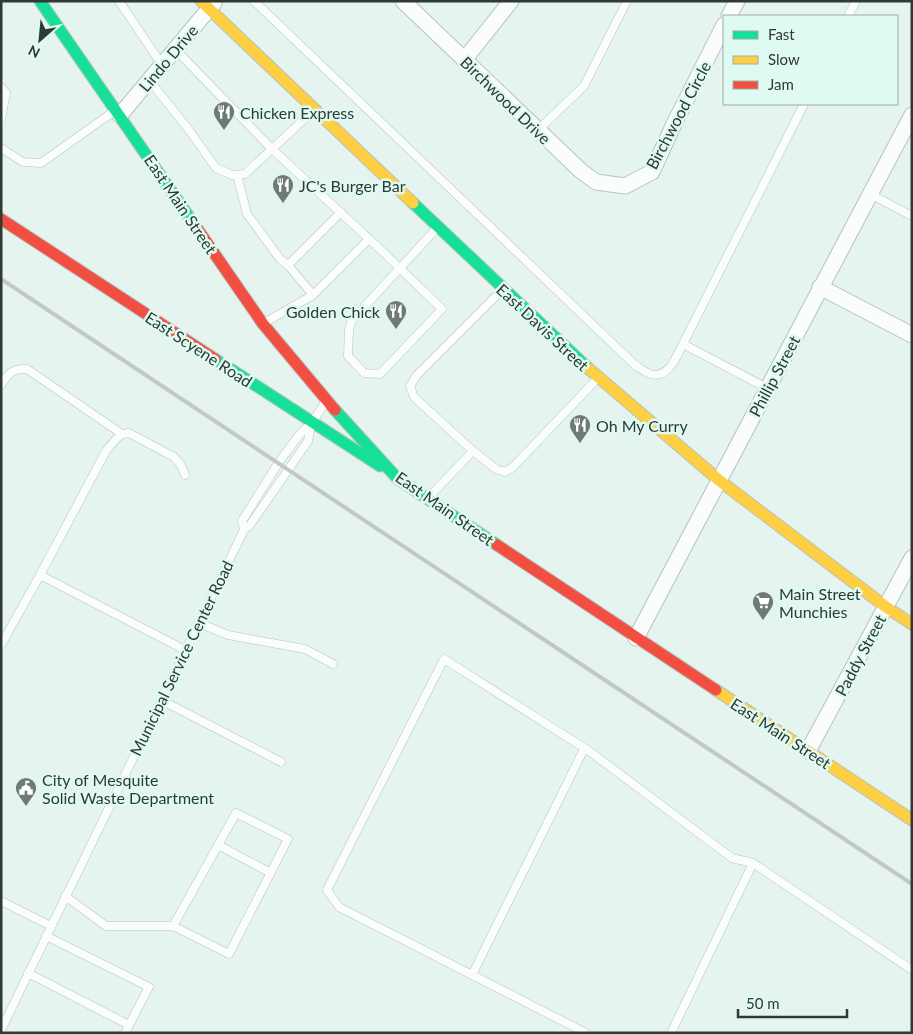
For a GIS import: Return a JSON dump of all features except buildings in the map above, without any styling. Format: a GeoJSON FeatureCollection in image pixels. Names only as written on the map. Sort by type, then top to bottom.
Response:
{"type":"FeatureCollection","features":[{"type":"Feature","properties":{"kind":"main road","name":"East Main Street"},"geometry":{"type":"LineString","coordinates":[[40,1],[263,324],[326,401],[398,479],[912,820]]}},
{"type":"Feature","properties":{"kind":"main road","name":"East Davis Street"},"geometry":{"type":"LineString","coordinates":[[208,4],[314,110],[598,378],[720,481],[886,607],[912,624]]}},
{"type":"Feature","properties":{"kind":"main road","name":"East Scyene Road"},"geometry":{"type":"LineString","coordinates":[[1,219],[398,479]]}},
{"type":"Feature","properties":{"kind":"street"},"geometry":{"type":"LineString","coordinates":[[464,60],[511,1]]}},
{"type":"Feature","properties":{"kind":"street"},"geometry":{"type":"LineString","coordinates":[[729,15],[736,1]]}},
{"type":"Feature","properties":{"kind":"street","name":"Birchwood Drive"},"geometry":{"type":"LineString","coordinates":[[404,2],[588,176],[596,182],[616,184]]}},
{"type":"Feature","properties":{"kind":"street","name":"Lindo Drive"},"geometry":{"type":"LineString","coordinates":[[118,112],[162,65],[208,4]]}},
{"type":"Feature","properties":{"kind":"street","name":"Birchwood Circle"},"geometry":{"type":"LineString","coordinates":[[616,184],[625,186],[652,172],[723,28]]}},
{"type":"Feature","properties":{"kind":"street","name":"Phillip Street"},"geometry":{"type":"LineString","coordinates":[[636,638],[912,115]]}},
{"type":"Feature","properties":{"kind":"street"},"geometry":{"type":"LineString","coordinates":[[820,287],[912,335]]}},
{"type":"Feature","properties":{"kind":"street","name":"Paddy Street"},"geometry":{"type":"LineString","coordinates":[[808,751],[912,558]]}},
{"type":"Feature","properties":{"kind":"lane"},"geometry":{"type":"LineString","coordinates":[[119,1],[162,65]]}},
{"type":"Feature","properties":{"kind":"lane"},"geometry":{"type":"LineString","coordinates":[[254,1],[635,365],[650,374],[661,374],[670,367],[803,105]]}},
{"type":"Feature","properties":{"kind":"lane"},"geometry":{"type":"LineString","coordinates":[[538,130],[584,86],[627,1]]}},
{"type":"Feature","properties":{"kind":"lane"},"geometry":{"type":"LineString","coordinates":[[849,15],[856,1]]}},
{"type":"Feature","properties":{"kind":"lane"},"geometry":{"type":"LineString","coordinates":[[175,49],[272,149],[341,212],[399,267],[442,309],[380,374],[364,373],[348,356],[349,330],[352,320],[399,267],[437,227]]}},
{"type":"Feature","properties":{"kind":"lane"},"geometry":{"type":"LineString","coordinates":[[149,80],[189,130],[216,168],[232,175],[245,174],[314,110]]}},
{"type":"Feature","properties":{"kind":"lane"},"geometry":{"type":"LineString","coordinates":[[1,87],[6,93],[1,119]]}},
{"type":"Feature","properties":{"kind":"lane"},"geometry":{"type":"LineString","coordinates":[[1,148],[22,162],[41,163],[118,112]]}},
{"type":"Feature","properties":{"kind":"lane"},"geometry":{"type":"LineString","coordinates":[[237,175],[247,214],[280,259],[288,265],[313,295]]}},
{"type":"Feature","properties":{"kind":"lane"},"geometry":{"type":"LineString","coordinates":[[870,194],[912,216]]}},
{"type":"Feature","properties":{"kind":"lane"},"geometry":{"type":"LineString","coordinates":[[288,265],[341,212]]}},
{"type":"Feature","properties":{"kind":"lane"},"geometry":{"type":"LineString","coordinates":[[263,324],[313,295],[369,239]]}},
{"type":"Feature","properties":{"kind":"lane"},"geometry":{"type":"LineString","coordinates":[[503,289],[417,375],[410,386],[414,397],[473,451],[496,469],[505,472],[513,467],[598,378]]}},
{"type":"Feature","properties":{"kind":"lane"},"geometry":{"type":"LineString","coordinates":[[683,344],[767,388]]}},
{"type":"Feature","properties":{"kind":"lane"},"geometry":{"type":"LineString","coordinates":[[1,385],[9,373],[17,368],[27,369],[122,434]]}},
{"type":"Feature","properties":{"kind":"lane","name":"Municipal Service Center Road"},"geometry":{"type":"LineString","coordinates":[[244,530],[242,521],[268,479],[299,435],[312,423],[326,401]]}},
{"type":"Feature","properties":{"kind":"lane","name":"Municipal Service Center Road"},"geometry":{"type":"LineString","coordinates":[[1,1030],[244,530],[250,525],[308,441],[312,423]]}},
{"type":"Feature","properties":{"kind":"lane"},"geometry":{"type":"LineString","coordinates":[[1,645],[106,451],[122,434],[129,433],[174,457],[181,464],[185,475]]}},
{"type":"Feature","properties":{"kind":"lane"},"geometry":{"type":"LineString","coordinates":[[428,498],[473,451]]}},
{"type":"Feature","properties":{"kind":"lane"},"geometry":{"type":"LineString","coordinates":[[40,575],[186,650]]}},
{"type":"Feature","properties":{"kind":"lane"},"geometry":{"type":"LineString","coordinates":[[199,623],[228,635],[304,650],[333,664]]}},
{"type":"Feature","properties":{"kind":"lane"},"geometry":{"type":"LineString","coordinates":[[586,1033],[339,907],[327,890],[444,659],[584,748],[732,858],[753,863],[912,970]]}},
{"type":"Feature","properties":{"kind":"lane"},"geometry":{"type":"LineString","coordinates":[[161,700],[280,762]]}},
{"type":"Feature","properties":{"kind":"lane"},"geometry":{"type":"LineString","coordinates":[[472,975],[584,748]]}},
{"type":"Feature","properties":{"kind":"lane"},"geometry":{"type":"LineString","coordinates":[[65,896],[106,926],[173,926],[229,954],[288,839],[236,813],[173,926]]}},
{"type":"Feature","properties":{"kind":"lane"},"geometry":{"type":"LineString","coordinates":[[218,845],[271,873]]}},
{"type":"Feature","properties":{"kind":"lane"},"geometry":{"type":"LineString","coordinates":[[671,1033],[753,863]]}},
{"type":"Feature","properties":{"kind":"lane"},"geometry":{"type":"LineString","coordinates":[[1,901],[51,926]]}},
{"type":"Feature","properties":{"kind":"lane"},"geometry":{"type":"LineString","coordinates":[[28,973],[127,1029],[149,987],[46,936]]}},
{"type":"Feature","properties":{"kind":"railway"},"geometry":{"type":"LineString","coordinates":[[1,279],[912,884]]}},
{"type":"Feature","properties":{"kind":"traffic: fast"},"geometry":{"type":"LineString","coordinates":[[40,1],[196,227]]}},
{"type":"Feature","properties":{"kind":"traffic: fast"},"geometry":{"type":"LineString","coordinates":[[413,203],[589,369]]}},
{"type":"Feature","properties":{"kind":"traffic: fast"},"geometry":{"type":"LineString","coordinates":[[215,359],[380,466]]}},
{"type":"Feature","properties":{"kind":"traffic: fast"},"geometry":{"type":"LineString","coordinates":[[335,410],[398,479],[497,545]]}},
{"type":"Feature","properties":{"kind":"traffic: slow"},"geometry":{"type":"LineString","coordinates":[[201,1],[413,203]]}},
{"type":"Feature","properties":{"kind":"traffic: slow"},"geometry":{"type":"LineString","coordinates":[[589,369],[720,481],[886,607],[912,624]]}},
{"type":"Feature","properties":{"kind":"traffic: slow"},"geometry":{"type":"LineString","coordinates":[[716,690],[912,820]]}},
{"type":"Feature","properties":{"kind":"traffic: jam"},"geometry":{"type":"LineString","coordinates":[[1,219],[215,359]]}},
{"type":"Feature","properties":{"kind":"traffic: jam"},"geometry":{"type":"LineString","coordinates":[[196,227],[263,324],[335,410]]}},
{"type":"Feature","properties":{"kind":"traffic: jam"},"geometry":{"type":"LineString","coordinates":[[497,545],[716,690]]}},
{"type":"Feature","properties":{"kind":"place","name":"Chicken Express"},"geometry":{"type":"Point","coordinates":[224,131]}},
{"type":"Feature","properties":{"kind":"place","name":"JC's Burger Bar"},"geometry":{"type":"Point","coordinates":[283,204]}},
{"type":"Feature","properties":{"kind":"place","name":"Golden Chick"},"geometry":{"type":"Point","coordinates":[396,330]}},
{"type":"Feature","properties":{"kind":"place","name":"Oh My Curry"},"geometry":{"type":"Point","coordinates":[580,444]}},
{"type":"Feature","properties":{"kind":"place","name":"Main Street Munchies"},"geometry":{"type":"Point","coordinates":[763,621]}},
{"type":"Feature","properties":{"kind":"place","name":"City of Mesquite Solid Waste Department"},"geometry":{"type":"Point","coordinates":[26,807]}}]}
